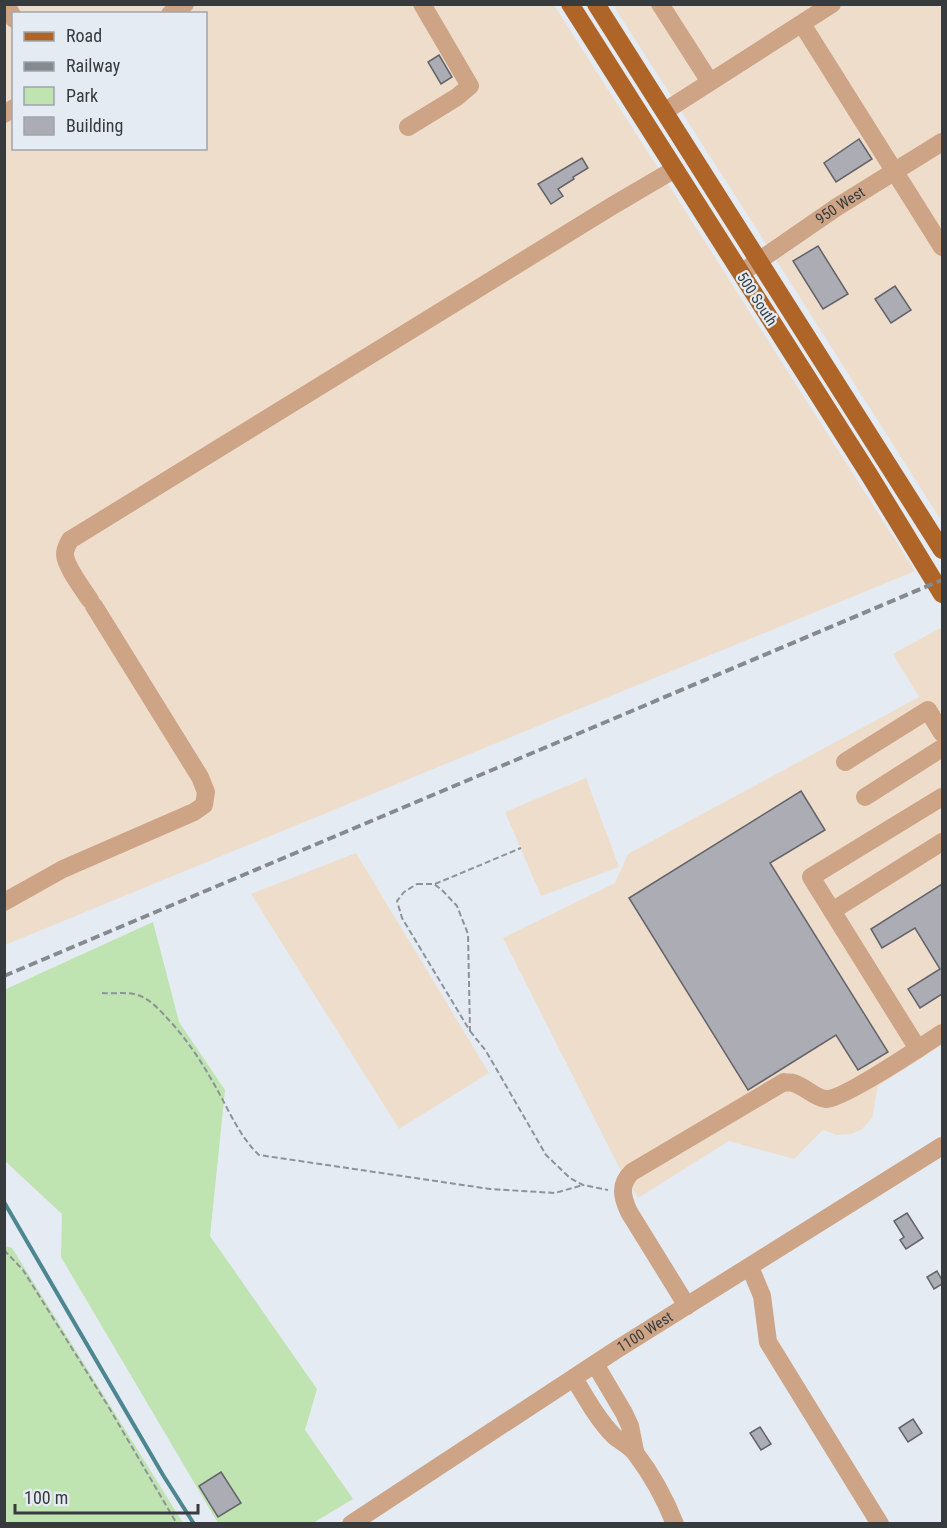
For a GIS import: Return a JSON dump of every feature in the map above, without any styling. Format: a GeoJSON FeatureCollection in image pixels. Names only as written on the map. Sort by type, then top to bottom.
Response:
{"type":"FeatureCollection","features":[{"type":"Feature","properties":{"kind":"main road","name":"500 South"},"geometry":{"type":"LineString","coordinates":[[570,4],[870,476],[942,594]]}},
{"type":"Feature","properties":{"kind":"main road","name":"500 South"},"geometry":{"type":"LineString","coordinates":[[596,4],[942,550]]}},
{"type":"Feature","properties":{"kind":"street"},"geometry":{"type":"LineString","coordinates":[[408,127],[457,97],[470,86],[422,4]]}},
{"type":"Feature","properties":{"kind":"street"},"geometry":{"type":"LineString","coordinates":[[660,4],[710,82]]}},
{"type":"Feature","properties":{"kind":"street"},"geometry":{"type":"LineString","coordinates":[[664,111],[832,4]]}},
{"type":"Feature","properties":{"kind":"street"},"geometry":{"type":"LineString","coordinates":[[802,24],[896,171],[942,248]]}},
{"type":"Feature","properties":{"kind":"street","name":"950 West"},"geometry":{"type":"LineString","coordinates":[[741,273],[837,207],[942,142]]}},
{"type":"Feature","properties":{"kind":"street"},"geometry":{"type":"LineString","coordinates":[[4,902],[55,873],[194,812],[204,805],[206,792],[200,777],[72,572],[65,557],[66,547],[70,540],[675,169]]}},
{"type":"Feature","properties":{"kind":"street"},"geometry":{"type":"LineString","coordinates":[[845,762],[928,710],[942,733]]}},
{"type":"Feature","properties":{"kind":"street"},"geometry":{"type":"LineString","coordinates":[[865,797],[942,748]]}},
{"type":"Feature","properties":{"kind":"street"},"geometry":{"type":"LineString","coordinates":[[918,1049],[811,878],[942,797]]}},
{"type":"Feature","properties":{"kind":"street"},"geometry":{"type":"LineString","coordinates":[[832,911],[942,842]]}},
{"type":"Feature","properties":{"kind":"street"},"geometry":{"type":"LineString","coordinates":[[687,1306],[628,1212],[622,1193],[627,1177],[784,1082],[794,1083],[818,1097],[828,1099],[839,1096],[942,1033]]}},
{"type":"Feature","properties":{"kind":"street","name":"1100 West"},"geometry":{"type":"LineString","coordinates":[[351,1524],[595,1364],[942,1146]]}},
{"type":"Feature","properties":{"kind":"street"},"geometry":{"type":"LineString","coordinates":[[750,1267],[762,1296],[768,1342],[880,1524]]}},
{"type":"Feature","properties":{"kind":"street"},"geometry":{"type":"LineString","coordinates":[[595,1364],[624,1413],[630,1426],[635,1451],[658,1489],[675,1524]]}},
{"type":"Feature","properties":{"kind":"street"},"geometry":{"type":"LineString","coordinates":[[574,1378],[606,1426],[635,1451]]}},
{"type":"Feature","properties":{"kind":"path"},"geometry":{"type":"LineString","coordinates":[[521,848],[434,884],[417,884],[404,892],[397,901],[402,918],[470,1031],[486,1050],[546,1155],[570,1178],[584,1185],[622,1193]]}},
{"type":"Feature","properties":{"kind":"path"},"geometry":{"type":"LineString","coordinates":[[434,884],[457,906],[468,934],[470,1031]]}},
{"type":"Feature","properties":{"kind":"path"},"geometry":{"type":"LineString","coordinates":[[102,993],[133,994],[158,1008],[189,1045],[250,1146],[259,1155],[490,1189],[555,1193],[584,1185]]}},
{"type":"Feature","properties":{"kind":"path"},"geometry":{"type":"LineString","coordinates":[[4,1250],[23,1270],[108,1406],[177,1524]]}},
{"type":"Feature","properties":{"kind":"shaded area"},"geometry":{"type":"Polygon","coordinates":[[[5,5],[554,5],[915,571],[5,945],[5,5]]]}},
{"type":"Feature","properties":{"kind":"shaded area"},"geometry":{"type":"Polygon","coordinates":[[[613,5],[942,5],[942,522],[754,225],[613,5]]]}},
{"type":"Feature","properties":{"kind":"shaded area"},"geometry":{"type":"Polygon","coordinates":[[[940,628],[942,632],[942,1045],[878,1086],[872,1118],[861,1130],[851,1134],[837,1135],[823,1130],[794,1159],[729,1141],[638,1198],[619,1167],[503,938],[615,883],[628,854],[919,697],[893,654],[940,628]]]}},
{"type":"Feature","properties":{"kind":"shaded area"},"geometry":{"type":"Polygon","coordinates":[[[586,778],[619,867],[541,896],[505,812],[586,778]]]}},
{"type":"Feature","properties":{"kind":"shaded area"},"geometry":{"type":"Polygon","coordinates":[[[356,853],[489,1073],[399,1129],[251,894],[356,853]]]}},
{"type":"Feature","properties":{"kind":"green space"},"geometry":{"type":"Polygon","coordinates":[[[153,922],[179,1022],[225,1090],[210,1236],[317,1389],[305,1430],[353,1499],[313,1523],[218,1523],[61,1257],[62,1214],[5,1161],[4,990],[153,922]]]}},
{"type":"Feature","properties":{"kind":"green space"},"geometry":{"type":"Polygon","coordinates":[[[5,1246],[12,1248],[183,1523],[5,1523],[5,1246]]]}},
{"type":"Feature","properties":{"kind":"building"},"geometry":{"type":"Polygon","coordinates":[[[439,55],[452,77],[441,84],[428,62],[439,55]]]}},
{"type":"Feature","properties":{"kind":"building"},"geometry":{"type":"Polygon","coordinates":[[[859,139],[872,159],[836,182],[824,163],[859,139]]]}},
{"type":"Feature","properties":{"kind":"building"},"geometry":{"type":"Polygon","coordinates":[[[582,158],[588,168],[558,189],[563,196],[551,204],[538,184],[582,158]]]}},
{"type":"Feature","properties":{"kind":"building"},"geometry":{"type":"Polygon","coordinates":[[[818,246],[848,294],[823,309],[793,261],[818,246]]]}},
{"type":"Feature","properties":{"kind":"building"},"geometry":{"type":"Polygon","coordinates":[[[895,286],[911,310],[891,323],[875,299],[895,286]]]}},
{"type":"Feature","properties":{"kind":"building"},"geometry":{"type":"Polygon","coordinates":[[[801,791],[825,830],[770,863],[888,1052],[858,1070],[836,1035],[748,1090],[629,898],[801,791]]]}},
{"type":"Feature","properties":{"kind":"building"},"geometry":{"type":"Polygon","coordinates":[[[942,884],[942,994],[920,1008],[908,989],[940,969],[915,928],[882,948],[871,929],[942,884]]]}},
{"type":"Feature","properties":{"kind":"building"},"geometry":{"type":"Polygon","coordinates":[[[907,1213],[923,1238],[906,1249],[900,1240],[904,1237],[894,1221],[907,1213]]]}},
{"type":"Feature","properties":{"kind":"building"},"geometry":{"type":"Polygon","coordinates":[[[937,1271],[942,1284],[934,1289],[927,1277],[937,1271]]]}},
{"type":"Feature","properties":{"kind":"building"},"geometry":{"type":"Polygon","coordinates":[[[913,1419],[922,1433],[908,1442],[899,1428],[913,1419]]]}},
{"type":"Feature","properties":{"kind":"building"},"geometry":{"type":"Polygon","coordinates":[[[760,1427],[771,1444],[761,1450],[750,1433],[760,1427]]]}},
{"type":"Feature","properties":{"kind":"building"},"geometry":{"type":"Polygon","coordinates":[[[221,1472],[241,1503],[218,1517],[199,1486],[221,1472]]]}},
{"type":"Feature","properties":{"kind":"waterway"},"geometry":{"type":"LineString","coordinates":[[4,1202],[194,1524]]}},
{"type":"Feature","properties":{"kind":"railway"},"geometry":{"type":"LineString","coordinates":[[4,976],[942,580]]}}]}
